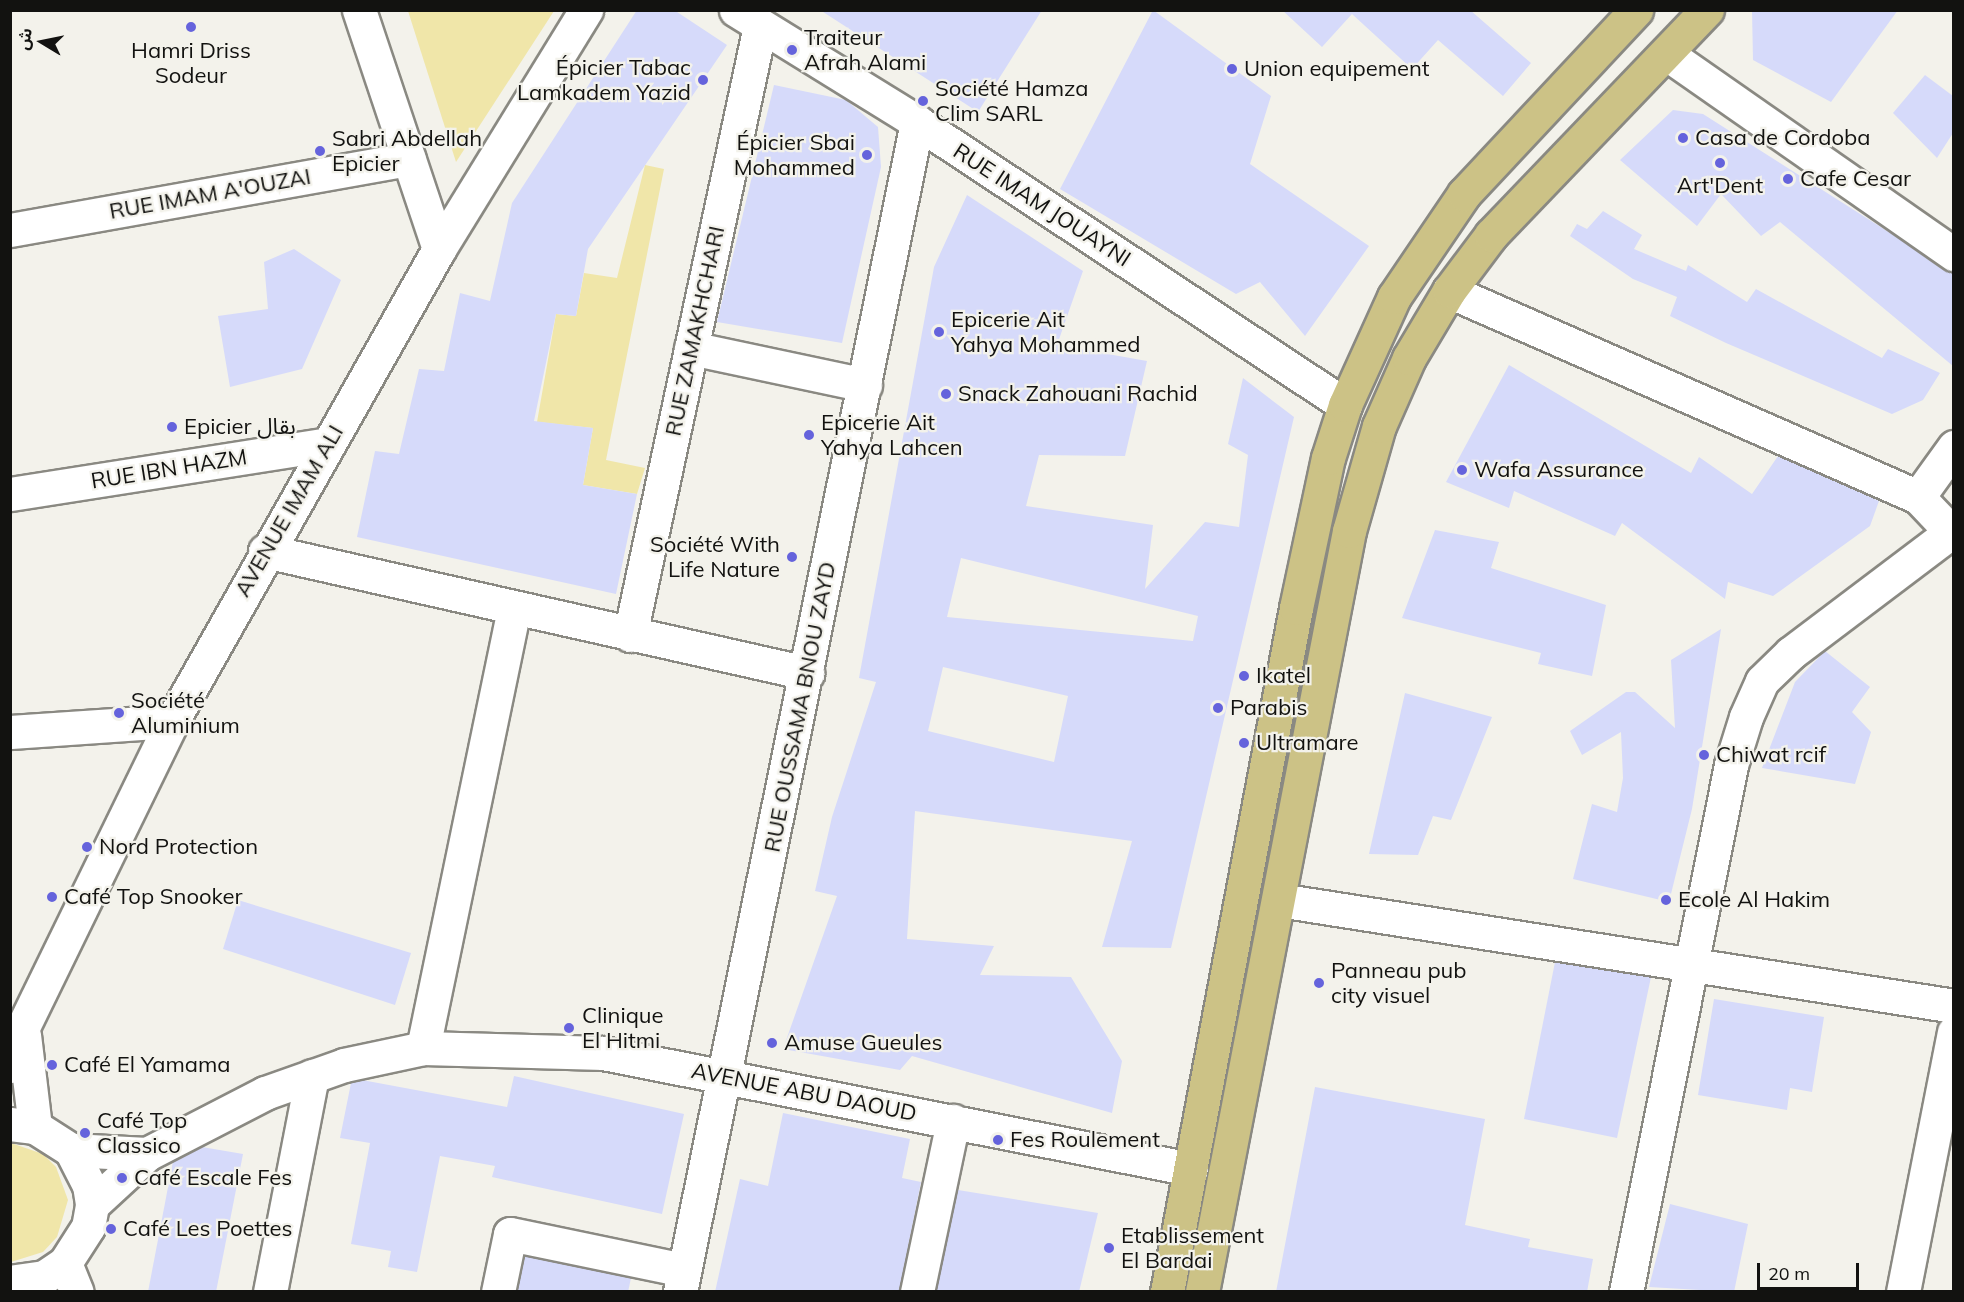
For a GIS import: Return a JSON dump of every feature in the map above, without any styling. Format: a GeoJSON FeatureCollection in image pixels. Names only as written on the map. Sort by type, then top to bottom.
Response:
{"type":"FeatureCollection","features":[{"type":"Feature","properties":{"kind":"main road"},"geometry":{"type":"LineString","coordinates":[[1202,1292],[1362,474],[1409,358],[1449,291],[1491,235],[1707,10]]}},
{"type":"Feature","properties":{"kind":"main road"},"geometry":{"type":"LineString","coordinates":[[1167,1292],[1296,608],[1328,458],[1345,405],[1394,297],[1439,228],[1464,194],[1625,14]]}},
{"type":"Feature","properties":{"kind":"street"},"geometry":{"type":"LineString","coordinates":[[359,10],[439,249]]}},
{"type":"Feature","properties":{"kind":"street","name":"AVENUE IMAM ALI"},"geometry":{"type":"LineString","coordinates":[[10,1066],[23,1027],[172,721],[265,551],[439,249],[586,10]]}},
{"type":"Feature","properties":{"kind":"street","name":"RUE IMAM JOUAYNI"},"geometry":{"type":"LineString","coordinates":[[748,18],[917,122],[1345,405]]}},
{"type":"Feature","properties":{"kind":"street","name":"RUE ZAMAKHCHARI"},"geometry":{"type":"LineString","coordinates":[[630,635],[692,348],[748,18]]}},
{"type":"Feature","properties":{"kind":"street"},"geometry":{"type":"LineString","coordinates":[[1667,54],[1953,254]]}},
{"type":"Feature","properties":{"kind":"street","name":"RUE OUSSAMA BNOU ZAYD"},"geometry":{"type":"LineString","coordinates":[[682,1281],[726,1076],[917,122]]}},
{"type":"Feature","properties":{"kind":"street","name":"RUE IMAM A'OUZAI"},"geometry":{"type":"LineString","coordinates":[[10,230],[410,159]]}},
{"type":"Feature","properties":{"kind":"street"},"geometry":{"type":"LineString","coordinates":[[1449,291],[1918,497],[1952,533],[1762,681],[1731,765],[1626,1292]]}},
{"type":"Feature","properties":{"kind":"street"},"geometry":{"type":"LineString","coordinates":[[692,348],[865,385]]}},
{"type":"Feature","properties":{"kind":"street","name":"RUE IBN HAZM"},"geometry":{"type":"LineString","coordinates":[[10,494],[328,444]]}},
{"type":"Feature","properties":{"kind":"street"},"geometry":{"type":"LineString","coordinates":[[1918,497],[1953,447]]}},
{"type":"Feature","properties":{"kind":"street"},"geometry":{"type":"LineString","coordinates":[[265,551],[514,609],[807,673]]}},
{"type":"Feature","properties":{"kind":"street"},"geometry":{"type":"LineString","coordinates":[[423,1048],[514,609]]}},
{"type":"Feature","properties":{"kind":"street"},"geometry":{"type":"LineString","coordinates":[[10,732],[172,721]]}},
{"type":"Feature","properties":{"kind":"street"},"geometry":{"type":"LineString","coordinates":[[1279,900],[1692,962],[1953,1006]]}},
{"type":"Feature","properties":{"kind":"street"},"geometry":{"type":"LineString","coordinates":[[23,1027],[23,1126],[71,1150],[147,1154]]}},
{"type":"Feature","properties":{"kind":"street"},"geometry":{"type":"LineString","coordinates":[[1903,1292],[1953,1032]]}},
{"type":"Feature","properties":{"kind":"street","name":"AVENUE ABU DAOUD"},"geometry":{"type":"LineString","coordinates":[[92,1205],[147,1154],[265,1093],[312,1076],[423,1048],[603,1053],[1191,1169]]}},
{"type":"Feature","properties":{"kind":"street"},"geometry":{"type":"LineString","coordinates":[[270,1292],[312,1076]]}},
{"type":"Feature","properties":{"kind":"street"},"geometry":{"type":"LineString","coordinates":[[917,1292],[953,1121]]}},
{"type":"Feature","properties":{"kind":"street"},"geometry":{"type":"LineString","coordinates":[[10,1282],[44,1276],[71,1277],[92,1205],[82,1166],[71,1150]]}},
{"type":"Feature","properties":{"kind":"street"},"geometry":{"type":"LineString","coordinates":[[498,1292],[510,1234],[682,1281]]}},
{"type":"Feature","properties":{"kind":"shaded area"},"geometry":{"type":"Polygon","coordinates":[[[408,11],[554,11],[456,162],[408,11]]]}},
{"type":"Feature","properties":{"kind":"shaded area"},"geometry":{"type":"Polygon","coordinates":[[[645,165],[664,169],[606,460],[645,468],[637,494],[583,485],[593,428],[537,422],[556,314],[576,316],[584,273],[617,278],[645,165]]]}},
{"type":"Feature","properties":{"kind":"shaded area"},"geometry":{"type":"Polygon","coordinates":[[[11,1143],[43,1154],[56,1167],[68,1200],[57,1237],[43,1252],[11,1262],[11,1143]]]}},
{"type":"Feature","properties":{"kind":"building"},"geometry":{"type":"Polygon","coordinates":[[[637,10],[674,10],[727,45],[588,249],[576,316],[556,314],[534,421],[593,428],[583,485],[637,494],[616,594],[357,537],[375,451],[399,454],[419,369],[444,371],[460,293],[490,301],[512,203],[637,10]]]}},
{"type":"Feature","properties":{"kind":"building"},"geometry":{"type":"Polygon","coordinates":[[[820,10],[1042,10],[978,112],[820,10]]]}},
{"type":"Feature","properties":{"kind":"building"},"geometry":{"type":"Polygon","coordinates":[[[1153,10],[1271,96],[1250,164],[1369,246],[1305,336],[1260,282],[1236,294],[1060,189],[1153,10]]]}},
{"type":"Feature","properties":{"kind":"building"},"geometry":{"type":"Polygon","coordinates":[[[1282,10],[1470,10],[1531,63],[1503,96],[1438,40],[1412,69],[1352,14],[1322,47],[1282,10]]]}},
{"type":"Feature","properties":{"kind":"building"},"geometry":{"type":"Polygon","coordinates":[[[1752,10],[1898,10],[1831,102],[1753,60],[1752,10]]]}},
{"type":"Feature","properties":{"kind":"building"},"geometry":{"type":"Polygon","coordinates":[[[1925,75],[1953,96],[1953,133],[1937,158],[1893,113],[1925,75]]]}},
{"type":"Feature","properties":{"kind":"building"},"geometry":{"type":"Polygon","coordinates":[[[774,85],[846,100],[878,127],[881,167],[842,343],[717,322],[774,85]]]}},
{"type":"Feature","properties":{"kind":"building"},"geometry":{"type":"Polygon","coordinates":[[[1673,110],[1703,114],[1953,273],[1953,366],[1780,222],[1761,236],[1721,194],[1697,226],[1620,160],[1673,110]]]}},
{"type":"Feature","properties":{"kind":"building"},"geometry":{"type":"Polygon","coordinates":[[[967,195],[1083,271],[1057,345],[1147,361],[1125,456],[1039,455],[1026,506],[1153,525],[1145,589],[1205,522],[1239,527],[1248,455],[1228,444],[1243,378],[1294,417],[1171,948],[1102,947],[1132,841],[915,811],[907,939],[994,946],[980,975],[1071,977],[1122,1061],[1112,1113],[912,1056],[900,1070],[783,1049],[837,896],[815,891],[832,817],[876,682],[859,678],[934,267],[967,195]],[[961,558],[947,617],[1193,641],[1198,616],[961,558]],[[943,667],[928,731],[1054,762],[1068,696],[943,667]]]}},
{"type":"Feature","properties":{"kind":"building"},"geometry":{"type":"Polygon","coordinates":[[[1603,211],[1642,235],[1634,249],[1686,271],[1688,265],[1747,302],[1756,289],[1882,358],[1888,349],[1940,373],[1923,400],[1892,414],[1726,343],[1670,316],[1677,297],[1633,279],[1570,236],[1577,224],[1587,229],[1603,211]]]}},
{"type":"Feature","properties":{"kind":"building"},"geometry":{"type":"Polygon","coordinates":[[[294,249],[341,280],[302,369],[230,387],[218,316],[268,309],[264,262],[294,249]]]}},
{"type":"Feature","properties":{"kind":"building"},"geometry":{"type":"Polygon","coordinates":[[[1509,365],[1691,473],[1699,457],[1752,494],[1778,456],[1879,501],[1870,526],[1773,596],[1728,582],[1725,599],[1622,523],[1615,536],[1514,491],[1509,508],[1446,482],[1509,365]]]}},
{"type":"Feature","properties":{"kind":"building"},"geometry":{"type":"Polygon","coordinates":[[[1435,530],[1499,542],[1491,568],[1606,605],[1592,676],[1538,664],[1541,653],[1402,618],[1435,530]]]}},
{"type":"Feature","properties":{"kind":"building"},"geometry":{"type":"Polygon","coordinates":[[[1721,629],[1692,809],[1669,902],[1573,879],[1592,804],[1617,812],[1623,778],[1621,732],[1582,755],[1570,731],[1626,692],[1635,692],[1675,728],[1671,660],[1721,629]]]}},
{"type":"Feature","properties":{"kind":"building"},"geometry":{"type":"Polygon","coordinates":[[[1825,651],[1870,687],[1852,712],[1871,732],[1855,784],[1762,768],[1795,682],[1825,651]]]}},
{"type":"Feature","properties":{"kind":"building"},"geometry":{"type":"Polygon","coordinates":[[[1405,693],[1492,717],[1451,820],[1433,816],[1418,855],[1369,854],[1405,693]]]}},
{"type":"Feature","properties":{"kind":"building"},"geometry":{"type":"Polygon","coordinates":[[[238,900],[411,953],[395,1005],[223,949],[238,900]]]}},
{"type":"Feature","properties":{"kind":"building"},"geometry":{"type":"Polygon","coordinates":[[[1555,962],[1651,977],[1617,1138],[1524,1119],[1555,962]]]}},
{"type":"Feature","properties":{"kind":"building"},"geometry":{"type":"Polygon","coordinates":[[[1714,999],[1824,1017],[1812,1092],[1790,1088],[1787,1110],[1698,1095],[1714,999]]]}},
{"type":"Feature","properties":{"kind":"building"},"geometry":{"type":"Polygon","coordinates":[[[514,1076],[684,1114],[662,1214],[492,1177],[495,1166],[440,1156],[417,1272],[388,1267],[391,1251],[351,1244],[370,1143],[340,1138],[351,1083],[362,1080],[507,1107],[514,1076]]]}},
{"type":"Feature","properties":{"kind":"building"},"geometry":{"type":"Polygon","coordinates":[[[1315,1087],[1485,1119],[1465,1225],[1530,1239],[1528,1247],[1593,1259],[1587,1292],[1276,1292],[1315,1087]]]}},
{"type":"Feature","properties":{"kind":"building"},"geometry":{"type":"Polygon","coordinates":[[[783,1113],[910,1139],[902,1178],[921,1182],[899,1292],[715,1292],[740,1179],[768,1186],[783,1113]]]}},
{"type":"Feature","properties":{"kind":"building"},"geometry":{"type":"Polygon","coordinates":[[[202,1147],[243,1154],[216,1292],[148,1292],[173,1161],[202,1147]]]}},
{"type":"Feature","properties":{"kind":"building"},"geometry":{"type":"Polygon","coordinates":[[[958,1190],[1098,1213],[1079,1292],[936,1292],[958,1190]]]}},
{"type":"Feature","properties":{"kind":"building"},"geometry":{"type":"Polygon","coordinates":[[[1670,1204],[1748,1224],[1734,1292],[1649,1287],[1670,1204]]]}},
{"type":"Feature","properties":{"kind":"building"},"geometry":{"type":"Polygon","coordinates":[[[525,1256],[631,1278],[628,1292],[517,1292],[525,1256]]]}},
{"type":"Feature","properties":{"kind":"place","name":"Hamri Driss Sodeur"},"geometry":{"type":"Point","coordinates":[191,27]}},
{"type":"Feature","properties":{"kind":"place","name":"Traiteur Afrah Alami"},"geometry":{"type":"Point","coordinates":[792,50]}},
{"type":"Feature","properties":{"kind":"place","name":"Union equipement"},"geometry":{"type":"Point","coordinates":[1232,69]}},
{"type":"Feature","properties":{"kind":"place","name":"Épicier Tabac Lamkadem Yazid"},"geometry":{"type":"Point","coordinates":[703,80]}},
{"type":"Feature","properties":{"kind":"place","name":"Société Hamza Clim SARL"},"geometry":{"type":"Point","coordinates":[923,101]}},
{"type":"Feature","properties":{"kind":"place","name":"Casa de Cordoba"},"geometry":{"type":"Point","coordinates":[1683,138]}},
{"type":"Feature","properties":{"kind":"place","name":"Sabri Abdellah Epicier"},"geometry":{"type":"Point","coordinates":[320,151]}},
{"type":"Feature","properties":{"kind":"place","name":"Épicier Sbai Mohammed"},"geometry":{"type":"Point","coordinates":[867,155]}},
{"type":"Feature","properties":{"kind":"place","name":"Art'Dent"},"geometry":{"type":"Point","coordinates":[1720,163]}},
{"type":"Feature","properties":{"kind":"place","name":"Cafe Cesar"},"geometry":{"type":"Point","coordinates":[1788,179]}},
{"type":"Feature","properties":{"kind":"place","name":"Epicerie Ait Yahya Mohammed"},"geometry":{"type":"Point","coordinates":[939,332]}},
{"type":"Feature","properties":{"kind":"place","name":"Snack Zahouani Rachid"},"geometry":{"type":"Point","coordinates":[946,394]}},
{"type":"Feature","properties":{"kind":"place","name":"Epicier بقال"},"geometry":{"type":"Point","coordinates":[172,427]}},
{"type":"Feature","properties":{"kind":"place","name":"Epicerie Ait Yahya Lahcen"},"geometry":{"type":"Point","coordinates":[809,435]}},
{"type":"Feature","properties":{"kind":"place","name":"Wafa Assurance"},"geometry":{"type":"Point","coordinates":[1462,470]}},
{"type":"Feature","properties":{"kind":"place","name":"Société With Life Nature"},"geometry":{"type":"Point","coordinates":[792,557]}},
{"type":"Feature","properties":{"kind":"place","name":"Ikatel"},"geometry":{"type":"Point","coordinates":[1244,676]}},
{"type":"Feature","properties":{"kind":"place","name":"Parabis"},"geometry":{"type":"Point","coordinates":[1218,708]}},
{"type":"Feature","properties":{"kind":"place","name":"Société Aluminium"},"geometry":{"type":"Point","coordinates":[119,713]}},
{"type":"Feature","properties":{"kind":"place","name":"Ultramare"},"geometry":{"type":"Point","coordinates":[1244,743]}},
{"type":"Feature","properties":{"kind":"place","name":"Chiwat rcif"},"geometry":{"type":"Point","coordinates":[1704,755]}},
{"type":"Feature","properties":{"kind":"place","name":"Nord Protection"},"geometry":{"type":"Point","coordinates":[87,847]}},
{"type":"Feature","properties":{"kind":"place","name":"Café Top Snooker"},"geometry":{"type":"Point","coordinates":[52,897]}},
{"type":"Feature","properties":{"kind":"place","name":"Ecole Al Hakim"},"geometry":{"type":"Point","coordinates":[1666,900]}},
{"type":"Feature","properties":{"kind":"place","name":"Panneau pub city visuel"},"geometry":{"type":"Point","coordinates":[1319,983]}},
{"type":"Feature","properties":{"kind":"place","name":"Clinique El Hitmi"},"geometry":{"type":"Point","coordinates":[569,1028]}},
{"type":"Feature","properties":{"kind":"place","name":"Amuse Gueules"},"geometry":{"type":"Point","coordinates":[772,1043]}},
{"type":"Feature","properties":{"kind":"place","name":"Café El Yamama"},"geometry":{"type":"Point","coordinates":[52,1065]}},
{"type":"Feature","properties":{"kind":"place","name":"Café Top Classico"},"geometry":{"type":"Point","coordinates":[85,1133]}},
{"type":"Feature","properties":{"kind":"place","name":"Fes Roulement"},"geometry":{"type":"Point","coordinates":[998,1140]}},
{"type":"Feature","properties":{"kind":"place","name":"Café Escale Fes"},"geometry":{"type":"Point","coordinates":[122,1178]}},
{"type":"Feature","properties":{"kind":"place","name":"Café Les Poettes"},"geometry":{"type":"Point","coordinates":[111,1229]}},
{"type":"Feature","properties":{"kind":"place","name":"Etablissement El Bardai"},"geometry":{"type":"Point","coordinates":[1109,1248]}}]}
